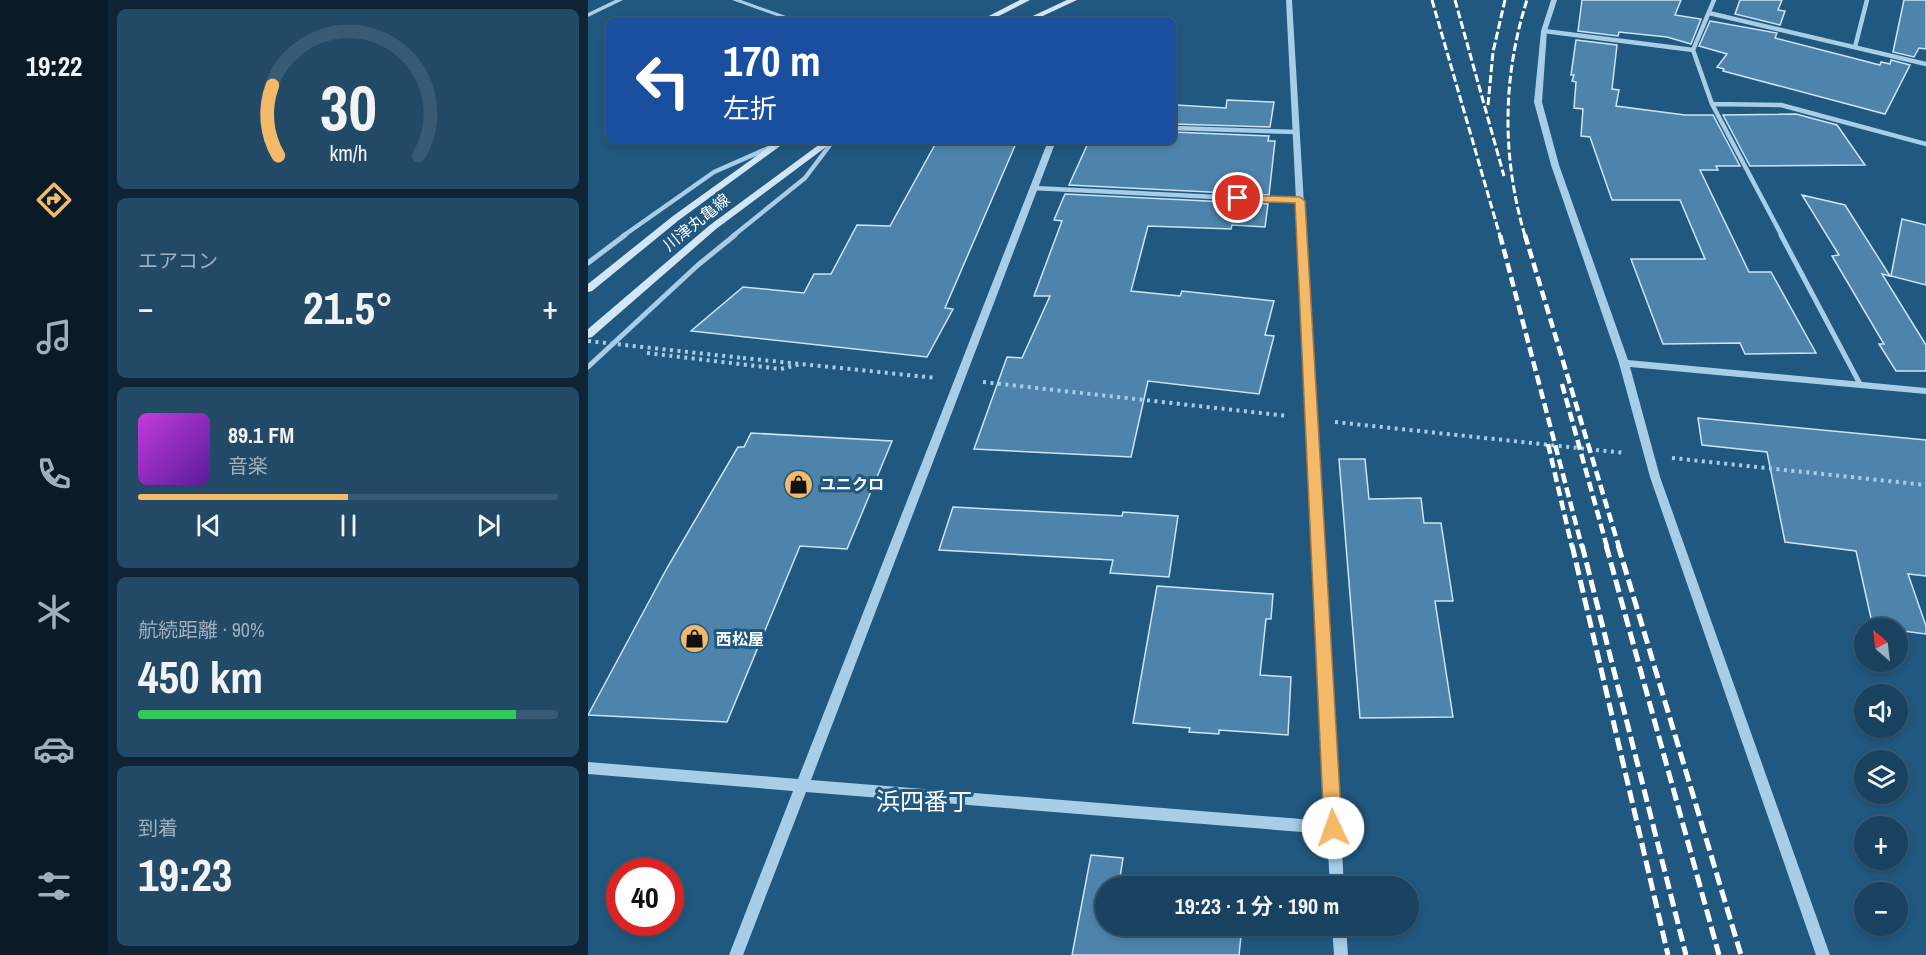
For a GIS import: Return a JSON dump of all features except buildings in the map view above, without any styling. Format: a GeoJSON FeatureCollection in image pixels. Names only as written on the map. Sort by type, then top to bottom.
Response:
{"type":"FeatureCollection","features":[{"type":"Feature","properties":{"kind":"main road"},"geometry":{"type":"LineString","coordinates":[[1033,18],[1073,0]]}},
{"type":"Feature","properties":{"kind":"main road"},"geometry":{"type":"LineString","coordinates":[[989,18],[1023,1]]}},
{"type":"Feature","properties":{"kind":"main road","name":"川津丸亀線"},"geometry":{"type":"LineString","coordinates":[[588,289],[675,218],[779,144]]}},
{"type":"Feature","properties":{"kind":"main road","name":"川津丸亀線"},"geometry":{"type":"LineString","coordinates":[[588,335],[713,227],[827,144]]}},
{"type":"Feature","properties":{"kind":"street"},"geometry":{"type":"LineString","coordinates":[[588,15],[620,0]]}},
{"type":"Feature","properties":{"kind":"street"},"geometry":{"type":"LineString","coordinates":[[735,0],[788,18]]}},
{"type":"Feature","properties":{"kind":"street"},"geometry":{"type":"LineString","coordinates":[[1289,0],[1336,876]]}},
{"type":"Feature","properties":{"kind":"street"},"geometry":{"type":"LineString","coordinates":[[1554,0],[1544,31],[1538,102],[1555,165],[1624,363],[1655,477],[1823,955]]}},
{"type":"Feature","properties":{"kind":"street"},"geometry":{"type":"LineString","coordinates":[[1714,0],[1693,50],[1712,104],[1860,384]]}},
{"type":"Feature","properties":{"kind":"street"},"geometry":{"type":"LineString","coordinates":[[1855,47],[1867,0]]}},
{"type":"Feature","properties":{"kind":"street"},"geometry":{"type":"LineString","coordinates":[[1709,13],[1926,64]]}},
{"type":"Feature","properties":{"kind":"street"},"geometry":{"type":"LineString","coordinates":[[1544,31],[1693,50]]}},
{"type":"Feature","properties":{"kind":"street"},"geometry":{"type":"LineString","coordinates":[[1712,104],[1781,105],[1926,144]]}},
{"type":"Feature","properties":{"kind":"street"},"geometry":{"type":"LineString","coordinates":[[1176,128],[1296,132]]}},
{"type":"Feature","properties":{"kind":"street"},"geometry":{"type":"LineString","coordinates":[[588,263],[662,207],[714,172],[777,144]]}},
{"type":"Feature","properties":{"kind":"street"},"geometry":{"type":"LineString","coordinates":[[588,367],[698,265],[805,178],[829,144]]}},
{"type":"Feature","properties":{"kind":"street"},"geometry":{"type":"LineString","coordinates":[[736,955],[1051,144]]}},
{"type":"Feature","properties":{"kind":"street"},"geometry":{"type":"LineString","coordinates":[[1034,188],[1300,201]]}},
{"type":"Feature","properties":{"kind":"street"},"geometry":{"type":"LineString","coordinates":[[1624,363],[1926,391]]}},
{"type":"Feature","properties":{"kind":"street"},"geometry":{"type":"LineString","coordinates":[[588,768],[1333,828]]}},
{"type":"Feature","properties":{"kind":"street"},"geometry":{"type":"LineString","coordinates":[[1340,936],[1341,955]]}},
{"type":"Feature","properties":{"kind":"path"},"geometry":{"type":"LineString","coordinates":[[588,341],[942,378]]}},
{"type":"Feature","properties":{"kind":"path"},"geometry":{"type":"LineString","coordinates":[[648,353],[782,369],[805,363]]}},
{"type":"Feature","properties":{"kind":"path"},"geometry":{"type":"LineString","coordinates":[[979,382],[1293,417]]}},
{"type":"Feature","properties":{"kind":"railway"},"geometry":{"type":"LineString","coordinates":[[1432,0],[1500,236]]}},
{"type":"Feature","properties":{"kind":"railway"},"geometry":{"type":"LineString","coordinates":[[1455,0],[1504,176]]}},
{"type":"Feature","properties":{"kind":"railway"},"geometry":{"type":"LineString","coordinates":[[1488,105],[1493,52],[1505,0]]}},
{"type":"Feature","properties":{"kind":"railway"},"geometry":{"type":"LineString","coordinates":[[1525,236],[1512,177],[1508,118],[1513,59],[1527,0]]}},
{"type":"Feature","properties":{"kind":"railway"},"geometry":{"type":"LineString","coordinates":[[1500,235],[1582,547]]}},
{"type":"Feature","properties":{"kind":"railway"},"geometry":{"type":"LineString","coordinates":[[1525,235],[1619,547]]}},
{"type":"Feature","properties":{"kind":"railway"},"geometry":{"type":"LineString","coordinates":[[1562,384],[1607,547]]}},
{"type":"Feature","properties":{"kind":"railway"},"geometry":{"type":"LineString","coordinates":[[1548,444],[1572,547]]}},
{"type":"Feature","properties":{"kind":"railway"},"geometry":{"type":"LineString","coordinates":[[1572,545],[1668,955]]}},
{"type":"Feature","properties":{"kind":"railway"},"geometry":{"type":"LineString","coordinates":[[1582,545],[1686,955]]}},
{"type":"Feature","properties":{"kind":"railway"},"geometry":{"type":"LineString","coordinates":[[1606,545],[1719,955]]}},
{"type":"Feature","properties":{"kind":"railway"},"geometry":{"type":"LineString","coordinates":[[1618,545],[1741,955]]}},
{"type":"Feature","properties":{"kind":"place","name":"ユニクロ"},"geometry":{"type":"Point","coordinates":[799,484]}},
{"type":"Feature","properties":{"kind":"place","name":"西松屋"},"geometry":{"type":"Point","coordinates":[695,639]}},
{"type":"Feature","properties":{"kind":"district","name":"浜四番丁"},"geometry":{"type":"Point","coordinates":[924,802]}},
{"type":"Feature","properties":{"kind":"route"},"geometry":{"type":"LineString","coordinates":[[1238,198],[1300,201],[1333,828]]}}]}
